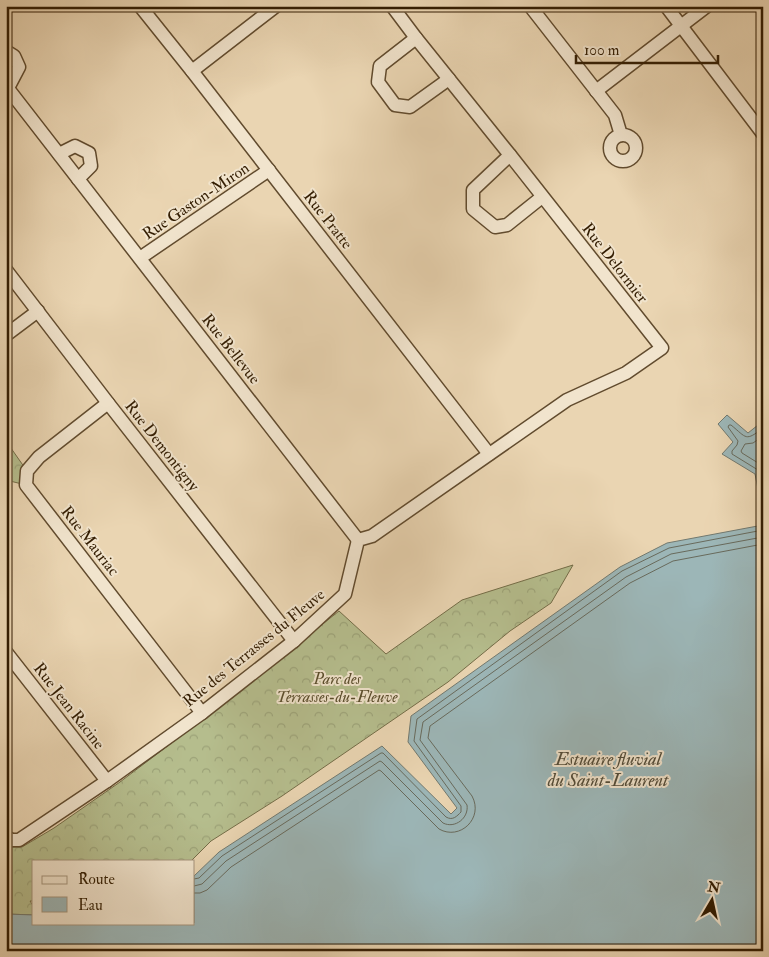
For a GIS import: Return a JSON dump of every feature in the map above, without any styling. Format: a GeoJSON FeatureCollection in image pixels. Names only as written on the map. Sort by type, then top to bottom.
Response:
{"type":"FeatureCollection","features":[{"type":"Feature","properties":{"kind":"street","name":"Rue Pratte"},"geometry":{"type":"LineString","coordinates":[[140,6],[490,454]]}},
{"type":"Feature","properties":{"kind":"street"},"geometry":{"type":"LineString","coordinates":[[192,71],[276,6]]}},
{"type":"Feature","properties":{"kind":"street","name":"Rue Delormier"},"geometry":{"type":"LineString","coordinates":[[392,6],[662,348],[626,373],[567,400],[490,454]]}},
{"type":"Feature","properties":{"kind":"street"},"geometry":{"type":"LineString","coordinates":[[530,6],[615,115],[621,135]]}},
{"type":"Feature","properties":{"kind":"street"},"geometry":{"type":"LineString","coordinates":[[666,6],[763,134]]}},
{"type":"Feature","properties":{"kind":"street"},"geometry":{"type":"LineString","coordinates":[[596,91],[707,6]]}},
{"type":"Feature","properties":{"kind":"street"},"geometry":{"type":"LineString","coordinates":[[416,38],[380,66],[378,82],[395,105],[410,107],[448,79]]}},
{"type":"Feature","properties":{"kind":"street","name":"Rue Bellevue"},"geometry":{"type":"LineString","coordinates":[[6,51],[14,56],[20,68],[7,87],[358,540]]}},
{"type":"Feature","properties":{"kind":"street"},"geometry":{"type":"LineString","coordinates":[[59,154],[75,146],[89,153],[91,166],[78,179]]}},
{"type":"Feature","properties":{"kind":"street"},"geometry":{"type":"LineString","coordinates":[[510,155],[473,190],[473,209],[494,227],[506,226],[542,197]]}},
{"type":"Feature","properties":{"kind":"street","name":"Rue Gaston-Miron"},"geometry":{"type":"LineString","coordinates":[[140,258],[269,170]]}},
{"type":"Feature","properties":{"kind":"street","name":"Rue Demontigny"},"geometry":{"type":"LineString","coordinates":[[6,270],[294,641]]}},
{"type":"Feature","properties":{"kind":"street"},"geometry":{"type":"LineString","coordinates":[[6,335],[38,311]]}},
{"type":"Feature","properties":{"kind":"street","name":"Rue Mauriac"},"geometry":{"type":"LineString","coordinates":[[108,403],[39,457],[27,471],[26,485],[202,713]]}},
{"type":"Feature","properties":{"kind":"street"},"geometry":{"type":"LineString","coordinates":[[358,540],[372,536],[490,454]]}},
{"type":"Feature","properties":{"kind":"street","name":"Rue des Terrasses du Fleuve"},"geometry":{"type":"LineString","coordinates":[[9,839],[19,840],[106,780],[202,713],[294,641],[345,594],[358,540]]}},
{"type":"Feature","properties":{"kind":"street","name":"Rue Jean Racine"},"geometry":{"type":"LineString","coordinates":[[6,652],[106,780]]}},
{"type":"Feature","properties":{"kind":"green space"},"geometry":{"type":"Polygon","coordinates":[[[6,441],[27,471],[26,485],[6,480],[6,441]]]}},
{"type":"Feature","properties":{"kind":"green space","name":"Parc des Terrasses-du-Fleuve"},"geometry":{"type":"Polygon","coordinates":[[[573,565],[551,603],[510,631],[448,682],[282,796],[211,841],[192,860],[32,860],[32,901],[30,901],[32,904],[32,915],[6,914],[6,843],[9,847],[22,847],[54,828],[120,782],[215,710],[339,611],[386,654],[462,600],[573,565]]]}},
{"type":"Feature","properties":{"kind":"water"},"geometry":{"type":"Polygon","coordinates":[[[727,415],[748,433],[763,421],[763,515],[755,474],[722,454],[733,442],[718,424],[727,415]]]}},
{"type":"Feature","properties":{"kind":"water","name":"Estuaire fluvial du Saint-Laurent"},"geometry":{"type":"Polygon","coordinates":[[[763,525],[763,951],[6,951],[6,914],[32,915],[32,924],[195,924],[195,875],[219,852],[382,746],[451,814],[457,808],[408,742],[411,716],[620,567],[667,543],[763,525]]]}}]}
